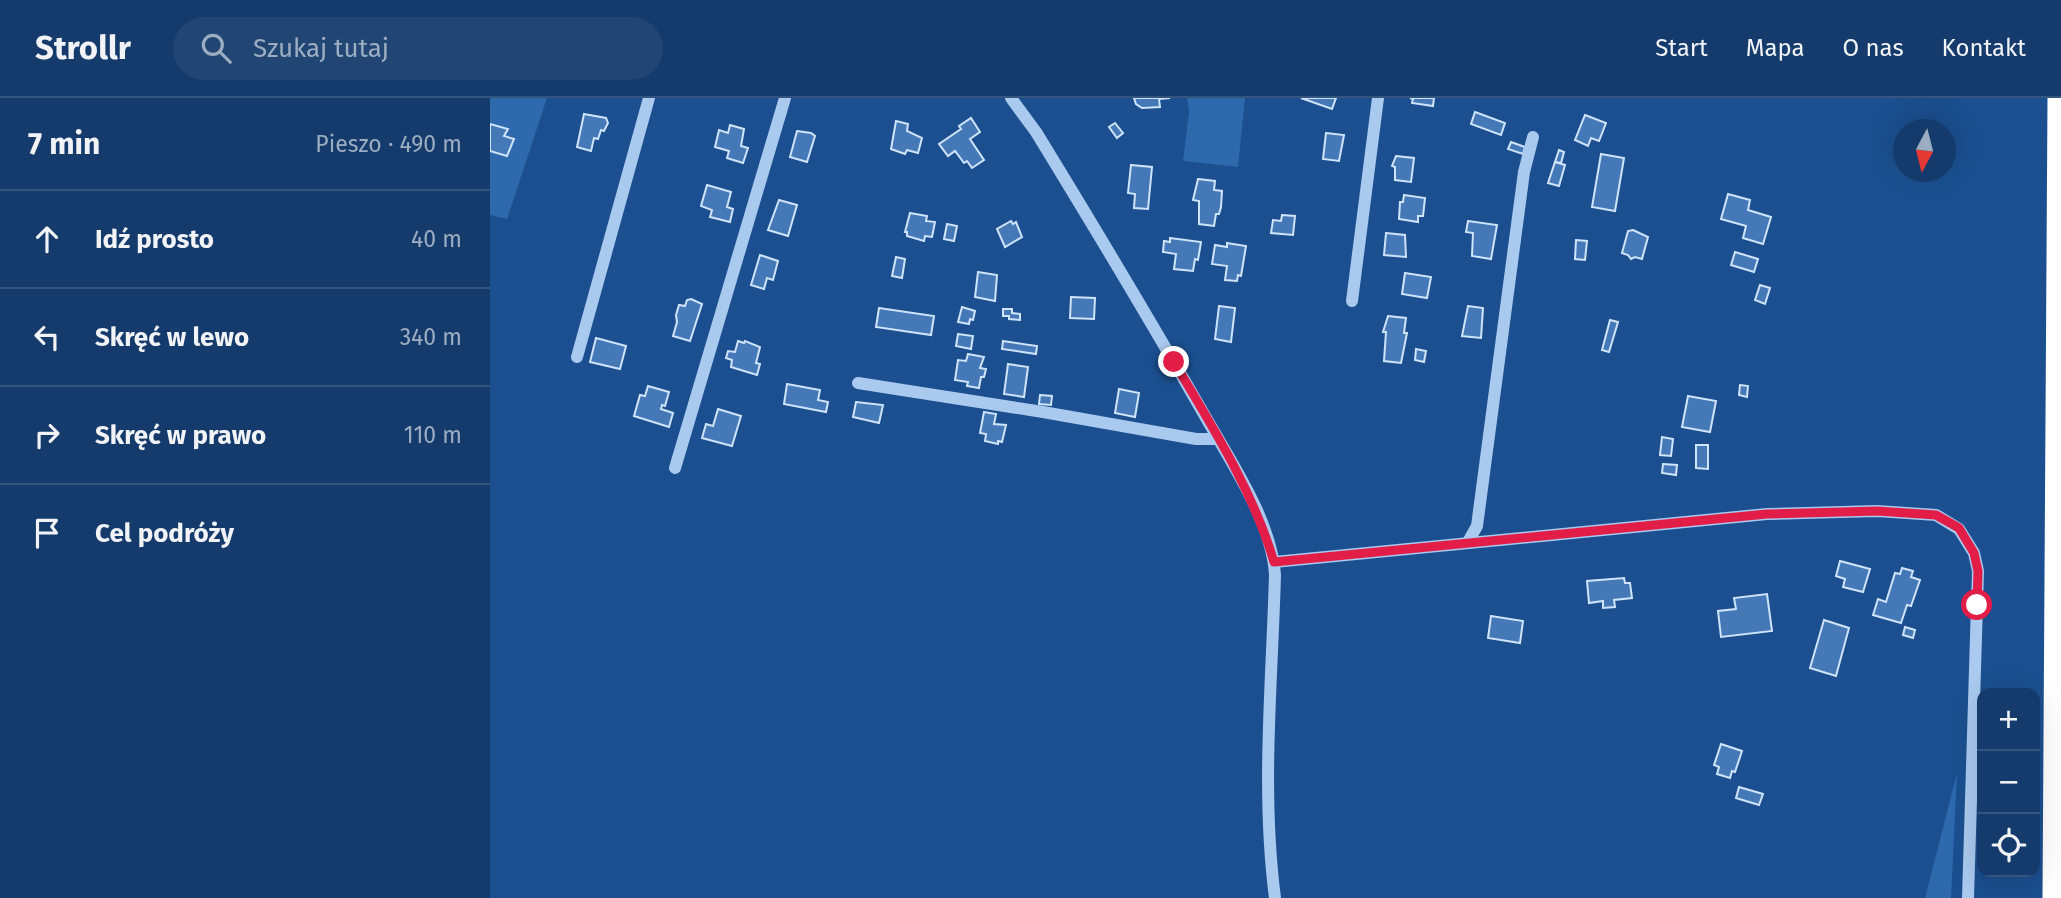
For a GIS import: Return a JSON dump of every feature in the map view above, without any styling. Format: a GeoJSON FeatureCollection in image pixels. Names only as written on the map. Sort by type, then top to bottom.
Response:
{"type":"FeatureCollection","features":[{"type":"Feature","properties":{"kind":"highway"},"geometry":{"type":"LineString","coordinates":[[2053,898],[2058,98]]}},
{"type":"Feature","properties":{"kind":"street"},"geometry":{"type":"LineString","coordinates":[[577,357],[649,98]]}},
{"type":"Feature","properties":{"kind":"street"},"geometry":{"type":"LineString","coordinates":[[675,468],[785,98]]}},
{"type":"Feature","properties":{"kind":"street"},"geometry":{"type":"LineString","coordinates":[[1011,98],[1051,157],[1218,439],[1253,503],[1266,534],[1274,562],[1266,773],[1268,832],[1275,898]]}},
{"type":"Feature","properties":{"kind":"street"},"geometry":{"type":"LineString","coordinates":[[1352,302],[1378,98]]}},
{"type":"Feature","properties":{"kind":"street"},"geometry":{"type":"LineString","coordinates":[[1468,542],[1478,526],[1524,172],[1533,137]]}},
{"type":"Feature","properties":{"kind":"street"},"geometry":{"type":"LineString","coordinates":[[858,383],[1196,439],[1218,439]]}},
{"type":"Feature","properties":{"kind":"street"},"geometry":{"type":"LineString","coordinates":[[1274,562],[1767,514],[1877,511],[1936,515],[1959,528],[1966,537],[1974,553],[1978,571],[1968,898]]}},
{"type":"Feature","properties":{"kind":"shaded area"},"geometry":{"type":"Polygon","coordinates":[[[490,98],[547,98],[507,219],[490,215],[490,98]]]}},
{"type":"Feature","properties":{"kind":"shaded area"},"geometry":{"type":"Polygon","coordinates":[[[1187,98],[1245,98],[1238,167],[1183,161],[1189,112],[1187,98]]]}},
{"type":"Feature","properties":{"kind":"shaded area"},"geometry":{"type":"Polygon","coordinates":[[[1957,773],[1951,898],[1925,898],[1957,773]]]}},
{"type":"Feature","properties":{"kind":"building"},"geometry":{"type":"Polygon","coordinates":[[[1134,98],[1170,98],[1159,99],[1160,107],[1142,108],[1136,104],[1134,98]]]}},
{"type":"Feature","properties":{"kind":"building"},"geometry":{"type":"Polygon","coordinates":[[[1301,98],[1336,98],[1332,109],[1301,98]]]}},
{"type":"Feature","properties":{"kind":"building"},"geometry":{"type":"Polygon","coordinates":[[[1410,98],[1434,98],[1433,106],[1412,103],[1413,99],[1410,98]]]}},
{"type":"Feature","properties":{"kind":"building"},"geometry":{"type":"Polygon","coordinates":[[[1475,112],[1505,123],[1501,135],[1471,124],[1475,112]]]}},
{"type":"Feature","properties":{"kind":"building"},"geometry":{"type":"Polygon","coordinates":[[[584,114],[606,118],[608,123],[604,131],[601,130],[598,139],[594,138],[591,151],[577,147],[584,114]]]}},
{"type":"Feature","properties":{"kind":"building"},"geometry":{"type":"Polygon","coordinates":[[[1585,115],[1606,123],[1599,141],[1591,138],[1588,146],[1575,140],[1585,115]]]}},
{"type":"Feature","properties":{"kind":"building"},"geometry":{"type":"Polygon","coordinates":[[[971,118],[980,132],[970,139],[984,160],[972,168],[967,161],[964,163],[955,151],[948,156],[939,144],[961,129],[959,126],[971,118]]]}},
{"type":"Feature","properties":{"kind":"building"},"geometry":{"type":"Polygon","coordinates":[[[896,121],[908,124],[907,131],[922,138],[918,153],[907,150],[905,154],[891,149],[896,121]]]}},
{"type":"Feature","properties":{"kind":"building"},"geometry":{"type":"Polygon","coordinates":[[[1115,123],[1123,133],[1117,138],[1109,127],[1115,123]]]}},
{"type":"Feature","properties":{"kind":"building"},"geometry":{"type":"Polygon","coordinates":[[[490,124],[508,129],[504,136],[514,139],[507,156],[490,151],[490,124]]]}},
{"type":"Feature","properties":{"kind":"building"},"geometry":{"type":"Polygon","coordinates":[[[730,125],[744,129],[741,146],[748,148],[743,163],[727,158],[729,151],[715,147],[719,130],[728,133],[730,125]]]}},
{"type":"Feature","properties":{"kind":"building"},"geometry":{"type":"Polygon","coordinates":[[[797,131],[815,136],[807,162],[790,157],[797,131]]]}},
{"type":"Feature","properties":{"kind":"building"},"geometry":{"type":"Polygon","coordinates":[[[1326,133],[1344,135],[1339,161],[1323,159],[1326,133]]]}},
{"type":"Feature","properties":{"kind":"building"},"geometry":{"type":"Polygon","coordinates":[[[1511,142],[1525,147],[1523,154],[1508,149],[1511,142]]]}},
{"type":"Feature","properties":{"kind":"building"},"geometry":{"type":"Polygon","coordinates":[[[1559,150],[1564,152],[1561,163],[1555,162],[1559,150]]]}},
{"type":"Feature","properties":{"kind":"building"},"geometry":{"type":"Polygon","coordinates":[[[1601,154],[1624,158],[1615,211],[1592,207],[1601,154]]]}},
{"type":"Feature","properties":{"kind":"building"},"geometry":{"type":"Polygon","coordinates":[[[1396,156],[1414,158],[1411,182],[1395,180],[1395,167],[1392,166],[1396,156]]]}},
{"type":"Feature","properties":{"kind":"building"},"geometry":{"type":"Polygon","coordinates":[[[1555,162],[1565,165],[1559,186],[1548,183],[1555,162]]]}},
{"type":"Feature","properties":{"kind":"building"},"geometry":{"type":"Polygon","coordinates":[[[1131,165],[1152,167],[1148,209],[1134,208],[1135,194],[1128,193],[1131,165]]]}},
{"type":"Feature","properties":{"kind":"building"},"geometry":{"type":"Polygon","coordinates":[[[1198,179],[1215,181],[1214,190],[1222,191],[1221,207],[1219,214],[1216,214],[1214,226],[1199,224],[1199,201],[1193,200],[1198,179]]]}},
{"type":"Feature","properties":{"kind":"building"},"geometry":{"type":"Polygon","coordinates":[[[707,185],[731,192],[727,207],[733,209],[730,222],[710,217],[712,210],[701,206],[707,185]]]}},
{"type":"Feature","properties":{"kind":"building"},"geometry":{"type":"Polygon","coordinates":[[[1728,194],[1750,200],[1748,210],[1771,217],[1763,244],[1743,238],[1746,226],[1721,219],[1728,194]]]}},
{"type":"Feature","properties":{"kind":"building"},"geometry":{"type":"Polygon","coordinates":[[[1404,195],[1425,198],[1423,216],[1418,216],[1418,222],[1399,219],[1400,202],[1403,202],[1404,195]]]}},
{"type":"Feature","properties":{"kind":"building"},"geometry":{"type":"Polygon","coordinates":[[[779,200],[797,205],[788,236],[768,230],[779,200]]]}},
{"type":"Feature","properties":{"kind":"building"},"geometry":{"type":"Polygon","coordinates":[[[910,213],[927,216],[926,221],[935,222],[932,237],[925,236],[924,241],[907,236],[905,232],[910,213]]]}},
{"type":"Feature","properties":{"kind":"building"},"geometry":{"type":"Polygon","coordinates":[[[1282,215],[1295,216],[1293,235],[1271,233],[1273,220],[1281,221],[1282,215]]]}},
{"type":"Feature","properties":{"kind":"building"},"geometry":{"type":"Polygon","coordinates":[[[1011,221],[1013,224],[1016,222],[1022,237],[1005,247],[997,229],[1011,221]]]}},
{"type":"Feature","properties":{"kind":"building"},"geometry":{"type":"Polygon","coordinates":[[[1468,221],[1497,225],[1491,259],[1472,256],[1473,233],[1466,232],[1468,221]]]}},
{"type":"Feature","properties":{"kind":"building"},"geometry":{"type":"Polygon","coordinates":[[[947,224],[957,226],[954,241],[944,239],[947,224]]]}},
{"type":"Feature","properties":{"kind":"building"},"geometry":{"type":"Polygon","coordinates":[[[1633,230],[1648,237],[1642,259],[1631,259],[1622,253],[1628,231],[1633,230]]]}},
{"type":"Feature","properties":{"kind":"building"},"geometry":{"type":"Polygon","coordinates":[[[1386,233],[1405,235],[1406,257],[1384,255],[1386,233]]]}},
{"type":"Feature","properties":{"kind":"building"},"geometry":{"type":"Polygon","coordinates":[[[1170,238],[1201,242],[1193,271],[1174,269],[1176,254],[1163,252],[1164,241],[1170,242],[1170,238]]]}},
{"type":"Feature","properties":{"kind":"building"},"geometry":{"type":"Polygon","coordinates":[[[1576,240],[1587,241],[1585,260],[1575,259],[1576,240]]]}},
{"type":"Feature","properties":{"kind":"building"},"geometry":{"type":"Polygon","coordinates":[[[1227,243],[1246,246],[1241,276],[1238,275],[1237,281],[1225,280],[1227,266],[1212,264],[1215,245],[1227,247],[1227,243]]]}},
{"type":"Feature","properties":{"kind":"building"},"geometry":{"type":"Polygon","coordinates":[[[1735,252],[1758,259],[1754,272],[1731,265],[1735,252]]]}},
{"type":"Feature","properties":{"kind":"building"},"geometry":{"type":"Polygon","coordinates":[[[760,255],[778,261],[773,280],[767,278],[764,289],[751,285],[760,255]]]}},
{"type":"Feature","properties":{"kind":"building"},"geometry":{"type":"Polygon","coordinates":[[[896,257],[905,259],[902,278],[892,276],[896,257]]]}},
{"type":"Feature","properties":{"kind":"building"},"geometry":{"type":"Polygon","coordinates":[[[978,272],[997,275],[995,301],[975,297],[978,272]]]}},
{"type":"Feature","properties":{"kind":"building"},"geometry":{"type":"Polygon","coordinates":[[[1405,273],[1431,277],[1427,298],[1402,294],[1405,273]]]}},
{"type":"Feature","properties":{"kind":"building"},"geometry":{"type":"Polygon","coordinates":[[[1760,285],[1770,288],[1765,304],[1755,300],[1760,285]]]}},
{"type":"Feature","properties":{"kind":"building"},"geometry":{"type":"Polygon","coordinates":[[[1071,297],[1095,298],[1094,319],[1070,318],[1071,297]]]}},
{"type":"Feature","properties":{"kind":"building"},"geometry":{"type":"Polygon","coordinates":[[[687,300],[702,304],[690,341],[673,336],[679,305],[685,306],[687,300]]]}},
{"type":"Feature","properties":{"kind":"building"},"geometry":{"type":"Polygon","coordinates":[[[1219,306],[1235,308],[1231,342],[1215,339],[1219,306]]]}},
{"type":"Feature","properties":{"kind":"building"},"geometry":{"type":"Polygon","coordinates":[[[1468,306],[1483,308],[1481,338],[1462,336],[1468,306]]]}},
{"type":"Feature","properties":{"kind":"building"},"geometry":{"type":"Polygon","coordinates":[[[962,307],[975,311],[969,324],[958,322],[962,307]]]}},
{"type":"Feature","properties":{"kind":"building"},"geometry":{"type":"Polygon","coordinates":[[[879,308],[934,316],[931,335],[876,327],[879,308]]]}},
{"type":"Feature","properties":{"kind":"building"},"geometry":{"type":"Polygon","coordinates":[[[1003,309],[1012,309],[1012,313],[1020,314],[1020,320],[1003,316],[1003,309]]]}},
{"type":"Feature","properties":{"kind":"building"},"geometry":{"type":"Polygon","coordinates":[[[1388,316],[1406,318],[1404,333],[1407,333],[1401,363],[1384,361],[1386,332],[1383,332],[1388,316]]]}},
{"type":"Feature","properties":{"kind":"building"},"geometry":{"type":"Polygon","coordinates":[[[1610,320],[1618,322],[1609,352],[1602,350],[1610,320]]]}},
{"type":"Feature","properties":{"kind":"building"},"geometry":{"type":"Polygon","coordinates":[[[958,334],[973,336],[971,349],[956,346],[958,334]]]}},
{"type":"Feature","properties":{"kind":"building"},"geometry":{"type":"Polygon","coordinates":[[[596,338],[626,346],[620,369],[590,362],[596,338]]]}},
{"type":"Feature","properties":{"kind":"building"},"geometry":{"type":"Polygon","coordinates":[[[738,341],[760,347],[756,363],[760,364],[757,375],[731,367],[732,360],[726,358],[728,351],[735,352],[738,341]]]}},
{"type":"Feature","properties":{"kind":"building"},"geometry":{"type":"Polygon","coordinates":[[[1003,341],[1037,346],[1036,354],[1002,349],[1003,341]]]}},
{"type":"Feature","properties":{"kind":"building"},"geometry":{"type":"Polygon","coordinates":[[[1416,349],[1426,351],[1424,362],[1415,360],[1416,349]]]}},
{"type":"Feature","properties":{"kind":"building"},"geometry":{"type":"Polygon","coordinates":[[[968,354],[984,357],[980,368],[986,369],[979,388],[967,386],[968,382],[955,380],[958,360],[966,361],[968,354]]]}},
{"type":"Feature","properties":{"kind":"building"},"geometry":{"type":"Polygon","coordinates":[[[1008,364],[1028,367],[1024,397],[1004,394],[1008,364]]]}},
{"type":"Feature","properties":{"kind":"building"},"geometry":{"type":"Polygon","coordinates":[[[787,384],[820,390],[818,400],[828,402],[826,412],[784,404],[787,384]]]}},
{"type":"Feature","properties":{"kind":"building"},"geometry":{"type":"Polygon","coordinates":[[[1740,385],[1748,386],[1747,397],[1739,395],[1740,385]]]}},
{"type":"Feature","properties":{"kind":"building"},"geometry":{"type":"Polygon","coordinates":[[[648,386],[669,392],[665,406],[662,405],[661,409],[673,413],[669,427],[634,416],[640,395],[645,396],[648,386]]]}},
{"type":"Feature","properties":{"kind":"building"},"geometry":{"type":"Polygon","coordinates":[[[1119,389],[1139,393],[1135,417],[1115,413],[1119,389]]]}},
{"type":"Feature","properties":{"kind":"building"},"geometry":{"type":"Polygon","coordinates":[[[1040,395],[1052,396],[1051,405],[1039,404],[1040,395]]]}},
{"type":"Feature","properties":{"kind":"building"},"geometry":{"type":"Polygon","coordinates":[[[1688,396],[1716,401],[1710,432],[1682,427],[1688,396]]]}},
{"type":"Feature","properties":{"kind":"building"},"geometry":{"type":"Polygon","coordinates":[[[856,402],[883,405],[879,423],[853,417],[856,402]]]}},
{"type":"Feature","properties":{"kind":"building"},"geometry":{"type":"Polygon","coordinates":[[[718,409],[741,416],[732,446],[702,438],[706,424],[713,426],[718,409]]]}},
{"type":"Feature","properties":{"kind":"building"},"geometry":{"type":"Polygon","coordinates":[[[984,412],[996,414],[994,424],[1006,425],[1002,442],[998,441],[998,444],[985,441],[986,434],[980,433],[984,412]]]}},
{"type":"Feature","properties":{"kind":"building"},"geometry":{"type":"Polygon","coordinates":[[[1662,437],[1673,439],[1671,456],[1660,455],[1662,437]]]}},
{"type":"Feature","properties":{"kind":"building"},"geometry":{"type":"Polygon","coordinates":[[[1696,445],[1708,445],[1708,469],[1696,468],[1696,445]]]}},
{"type":"Feature","properties":{"kind":"building"},"geometry":{"type":"Polygon","coordinates":[[[1663,464],[1677,465],[1676,475],[1662,473],[1663,464]]]}},
{"type":"Feature","properties":{"kind":"building"},"geometry":{"type":"Polygon","coordinates":[[[1840,561],[1870,569],[1863,592],[1843,587],[1845,579],[1836,576],[1840,561]]]}},
{"type":"Feature","properties":{"kind":"building"},"geometry":{"type":"Polygon","coordinates":[[[1902,568],[1913,571],[1911,577],[1920,580],[1911,606],[1907,605],[1901,623],[1873,615],[1878,599],[1886,602],[1895,573],[1900,574],[1902,568]]]}},
{"type":"Feature","properties":{"kind":"building"},"geometry":{"type":"Polygon","coordinates":[[[1624,578],[1625,583],[1630,583],[1632,598],[1614,600],[1615,607],[1603,608],[1603,601],[1589,603],[1587,581],[1624,578]]]}},
{"type":"Feature","properties":{"kind":"building"},"geometry":{"type":"Polygon","coordinates":[[[1767,594],[1772,631],[1721,637],[1718,611],[1736,609],[1734,598],[1767,594]]]}},
{"type":"Feature","properties":{"kind":"building"},"geometry":{"type":"Polygon","coordinates":[[[1491,616],[1523,621],[1520,643],[1488,638],[1491,616]]]}},
{"type":"Feature","properties":{"kind":"building"},"geometry":{"type":"Polygon","coordinates":[[[1824,620],[1849,628],[1836,676],[1810,668],[1824,620]]]}},
{"type":"Feature","properties":{"kind":"building"},"geometry":{"type":"Polygon","coordinates":[[[1905,627],[1915,630],[1913,638],[1903,635],[1905,627]]]}},
{"type":"Feature","properties":{"kind":"building"},"geometry":{"type":"Polygon","coordinates":[[[1721,744],[1742,751],[1735,772],[1732,771],[1730,778],[1717,774],[1719,767],[1714,765],[1721,744]]]}},
{"type":"Feature","properties":{"kind":"building"},"geometry":{"type":"Polygon","coordinates":[[[1739,787],[1763,794],[1759,805],[1736,798],[1739,787]]]}},
{"type":"Feature","properties":{"kind":"route"},"geometry":{"type":"LineString","coordinates":[[1174,362],[1253,503],[1274,562],[1767,514],[1877,511],[1936,515],[1959,528],[1974,553],[1978,571],[1977,605]]}}]}
